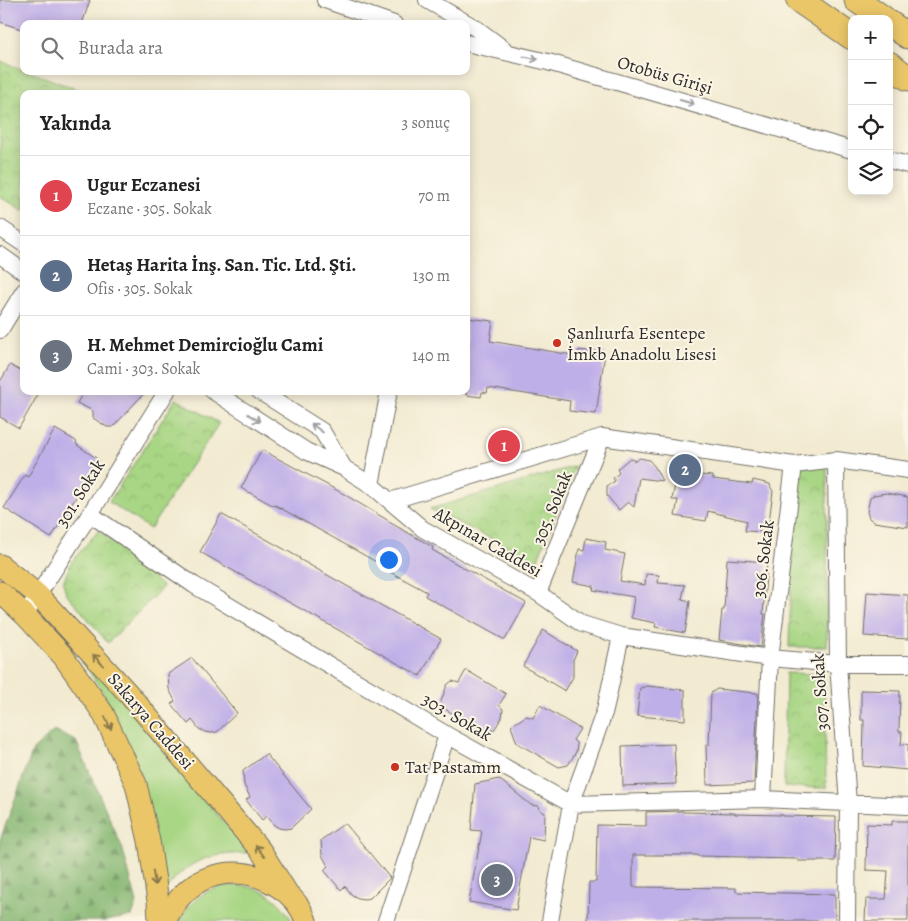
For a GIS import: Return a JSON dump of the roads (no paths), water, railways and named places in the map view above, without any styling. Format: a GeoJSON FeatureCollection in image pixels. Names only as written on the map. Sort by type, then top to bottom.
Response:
{"type":"FeatureCollection","features":[{"type":"Feature","properties":{"kind":"highway"},"geometry":{"type":"LineString","coordinates":[[799,0],[848,34]]}},
{"type":"Feature","properties":{"kind":"highway"},"geometry":{"type":"LineString","coordinates":[[857,0],[878,15]]}},
{"type":"Feature","properties":{"kind":"highway"},"geometry":{"type":"LineString","coordinates":[[893,26],[908,36]]}},
{"type":"Feature","properties":{"kind":"highway"},"geometry":{"type":"LineString","coordinates":[[893,67],[908,78]]}},
{"type":"Feature","properties":{"kind":"main road","name":"Sakarya Caddesi"},"geometry":{"type":"LineString","coordinates":[[0,564],[38,595],[126,691],[260,851],[286,891],[310,919]]}},
{"type":"Feature","properties":{"kind":"main road","name":"Sakarya Caddesi"},"geometry":{"type":"LineString","coordinates":[[0,592],[25,615],[63,656],[103,713],[136,784],[149,841],[160,921]]}},
{"type":"Feature","properties":{"kind":"main road"},"geometry":{"type":"LineString","coordinates":[[166,921],[167,915],[180,896],[199,882],[221,874],[244,872],[252,874],[266,879],[286,891]]}},
{"type":"Feature","properties":{"kind":"street"},"geometry":{"type":"LineString","coordinates":[[326,0],[383,20]]}},
{"type":"Feature","properties":{"kind":"street"},"geometry":{"type":"LineString","coordinates":[[427,0],[463,20]]}},
{"type":"Feature","properties":{"kind":"street"},"geometry":{"type":"LineString","coordinates":[[470,24],[509,53]]}},
{"type":"Feature","properties":{"kind":"street","name":"Otobüs Girişi"},"geometry":{"type":"LineString","coordinates":[[470,44],[558,64],[848,149]]}},
{"type":"Feature","properties":{"kind":"street"},"geometry":{"type":"LineString","coordinates":[[893,161],[908,165]]}},
{"type":"Feature","properties":{"kind":"street"},"geometry":{"type":"LineString","coordinates":[[0,228],[20,241]]}},
{"type":"Feature","properties":{"kind":"street"},"geometry":{"type":"LineString","coordinates":[[0,255],[20,269]]}},
{"type":"Feature","properties":{"kind":"street"},"geometry":{"type":"LineString","coordinates":[[0,330],[20,298]]}},
{"type":"Feature","properties":{"kind":"street","name":"301. Sokak"},"geometry":{"type":"LineString","coordinates":[[25,615],[164,395]]}},
{"type":"Feature","properties":{"kind":"street","name":"Akpınar Caddesi"},"geometry":{"type":"LineString","coordinates":[[219,395],[306,451],[344,468],[371,485],[422,529],[538,593],[582,624],[621,636]]}},
{"type":"Feature","properties":{"kind":"street","name":"Akpınar Caddesi"},"geometry":{"type":"LineString","coordinates":[[265,395],[322,431],[344,468]]}},
{"type":"Feature","properties":{"kind":"street"},"geometry":{"type":"LineString","coordinates":[[371,485],[388,395]]}},
{"type":"Feature","properties":{"kind":"street"},"geometry":{"type":"LineString","coordinates":[[390,500],[602,437],[794,464],[836,460],[908,470]]}},
{"type":"Feature","properties":{"kind":"street","name":"305. Sokak"},"geometry":{"type":"LineString","coordinates":[[538,593],[602,437]]}},
{"type":"Feature","properties":{"kind":"street","name":"307. Sokak"},"geometry":{"type":"LineString","coordinates":[[836,460],[838,664],[848,802],[847,921]]}},
{"type":"Feature","properties":{"kind":"street","name":"306. Sokak"},"geometry":{"type":"LineString","coordinates":[[763,799],[770,658],[794,464]]}},
{"type":"Feature","properties":{"kind":"street","name":"303. Sokak"},"geometry":{"type":"LineString","coordinates":[[90,514],[194,586],[447,735],[571,804]]}},
{"type":"Feature","properties":{"kind":"street"},"geometry":{"type":"LineString","coordinates":[[550,921],[571,804],[605,710],[621,636],[770,658],[838,664],[908,664]]}},
{"type":"Feature","properties":{"kind":"street"},"geometry":{"type":"LineString","coordinates":[[386,921],[447,735]]}},
{"type":"Feature","properties":{"kind":"street"},"geometry":{"type":"LineString","coordinates":[[571,804],[763,799],[908,806]]}},
{"type":"Feature","properties":{"kind":"place","name":"Şanlıurfa Esentepe İmkb Anadolu Lisesi"},"geometry":{"type":"Point","coordinates":[557,343]}},
{"type":"Feature","properties":{"kind":"place","name":"Ugur Eczanesi"},"geometry":{"type":"Point","coordinates":[504,446]}},
{"type":"Feature","properties":{"kind":"place","name":"Hetaş Harita İnş. San. Tic. Ltd. Şti."},"geometry":{"type":"Point","coordinates":[685,470]}},
{"type":"Feature","properties":{"kind":"place","name":"Tat Pastamm"},"geometry":{"type":"Point","coordinates":[395,767]}},
{"type":"Feature","properties":{"kind":"place","name":"H. Mehmet Demircioğlu Cami"},"geometry":{"type":"Point","coordinates":[497,880]}}]}
